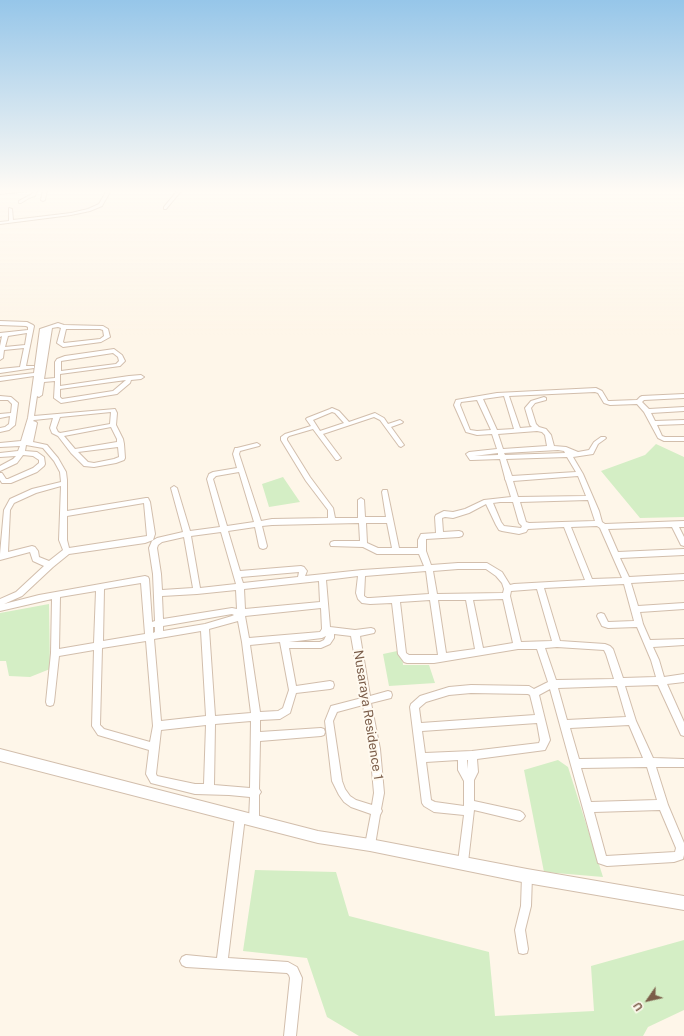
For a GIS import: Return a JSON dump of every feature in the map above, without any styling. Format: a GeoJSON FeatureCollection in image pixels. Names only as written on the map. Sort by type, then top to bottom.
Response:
{"type":"FeatureCollection","features":[{"type":"Feature","properties":{"kind":"street"},"geometry":{"type":"LineString","coordinates":[[0,323],[30,325],[29,339],[26,346],[23,368]]}},
{"type":"Feature","properties":{"kind":"street"},"geometry":{"type":"LineString","coordinates":[[33,418],[45,338],[43,329],[58,325],[64,330],[101,327],[105,329],[107,337],[101,340],[63,345],[60,343],[64,330]]}},
{"type":"Feature","properties":{"kind":"street"},"geometry":{"type":"LineString","coordinates":[[0,358],[2,349],[2,335],[29,331]]}},
{"type":"Feature","properties":{"kind":"street"},"geometry":{"type":"LineString","coordinates":[[29,339],[45,338]]}},
{"type":"Feature","properties":{"kind":"street"},"geometry":{"type":"LineString","coordinates":[[2,349],[26,346]]}},
{"type":"Feature","properties":{"kind":"street"},"geometry":{"type":"LineString","coordinates":[[40,381],[58,376],[118,366],[122,361],[120,356],[114,351],[65,358],[58,361],[58,376],[58,388],[57,398],[61,401],[112,394],[128,382],[129,378]]}},
{"type":"Feature","properties":{"kind":"street"},"geometry":{"type":"LineString","coordinates":[[0,371],[32,367]]}},
{"type":"Feature","properties":{"kind":"street"},"geometry":{"type":"LineString","coordinates":[[0,379],[39,374]]}},
{"type":"Feature","properties":{"kind":"street"},"geometry":{"type":"LineString","coordinates":[[0,469],[15,461],[25,447],[33,418],[40,381],[39,374]]}},
{"type":"Feature","properties":{"kind":"street"},"geometry":{"type":"LineString","coordinates":[[58,388],[141,377]]}},
{"type":"Feature","properties":{"kind":"street"},"geometry":{"type":"LineString","coordinates":[[551,448],[548,435],[544,430],[537,428],[472,432],[467,429],[457,403],[462,400],[479,397],[596,390],[600,392],[608,403],[639,402],[642,398],[684,396]]}},
{"type":"Feature","properties":{"kind":"street"},"geometry":{"type":"LineString","coordinates":[[506,395],[518,430]]}},
{"type":"Feature","properties":{"kind":"street"},"geometry":{"type":"LineString","coordinates":[[479,397],[494,431],[508,479],[522,519],[526,526]]}},
{"type":"Feature","properties":{"kind":"street"},"geometry":{"type":"LineString","coordinates":[[0,398],[9,398],[14,401],[12,425],[7,429],[0,430]]}},
{"type":"Feature","properties":{"kind":"street"},"geometry":{"type":"LineString","coordinates":[[537,428],[533,425],[528,408],[533,402],[544,399]]}},
{"type":"Feature","properties":{"kind":"street"},"geometry":{"type":"LineString","coordinates":[[639,402],[647,410],[661,438],[684,439]]}},
{"type":"Feature","properties":{"kind":"street"},"geometry":{"type":"LineString","coordinates":[[647,410],[684,409]]}},
{"type":"Feature","properties":{"kind":"street"},"geometry":{"type":"LineString","coordinates":[[33,418],[111,410],[114,412],[113,425],[120,439],[122,458],[116,461],[88,465],[73,451],[60,435],[53,431],[57,416]]}},
{"type":"Feature","properties":{"kind":"street"},"geometry":{"type":"LineString","coordinates":[[338,458],[313,427],[309,418],[330,410],[337,412],[348,424]]}},
{"type":"Feature","properties":{"kind":"street"},"geometry":{"type":"LineString","coordinates":[[0,416],[14,414]]}},
{"type":"Feature","properties":{"kind":"street"},"geometry":{"type":"LineString","coordinates":[[319,433],[375,415],[382,419],[401,445]]}},
{"type":"Feature","properties":{"kind":"street"},"geometry":{"type":"LineString","coordinates":[[387,426],[400,422]]}},
{"type":"Feature","properties":{"kind":"street"},"geometry":{"type":"LineString","coordinates":[[653,423],[684,422]]}},
{"type":"Feature","properties":{"kind":"street"},"geometry":{"type":"LineString","coordinates":[[60,435],[113,425]]}},
{"type":"Feature","properties":{"kind":"street"},"geometry":{"type":"LineString","coordinates":[[313,427],[287,435],[284,437],[284,440],[308,479],[330,510],[332,521]]}},
{"type":"Feature","properties":{"kind":"street"},"geometry":{"type":"LineString","coordinates":[[501,454],[551,448],[578,454],[591,452],[596,443],[603,438]]}},
{"type":"Feature","properties":{"kind":"street"},"geometry":{"type":"LineString","coordinates":[[0,455],[39,444],[48,449],[63,472],[64,545],[67,551]]}},
{"type":"Feature","properties":{"kind":"street"},"geometry":{"type":"LineString","coordinates":[[73,451],[120,444]]}},
{"type":"Feature","properties":{"kind":"street"},"geometry":{"type":"LineString","coordinates":[[257,445],[236,452],[240,470],[258,523],[263,546]]}},
{"type":"Feature","properties":{"kind":"street"},"geometry":{"type":"LineString","coordinates":[[0,446],[25,447],[42,459],[40,470],[9,482],[4,481],[0,475]]}},
{"type":"Feature","properties":{"kind":"street"},"geometry":{"type":"LineString","coordinates":[[501,454],[567,452]]}},
{"type":"Feature","properties":{"kind":"street"},"geometry":{"type":"LineString","coordinates":[[567,452],[580,474],[601,525],[627,581],[639,624],[657,666],[661,682],[684,732]]}},
{"type":"Feature","properties":{"kind":"street"},"geometry":{"type":"LineString","coordinates":[[240,470],[215,474],[210,478],[210,483],[240,585],[241,613],[256,717],[256,792],[254,820]]}},
{"type":"Feature","properties":{"kind":"street"},"geometry":{"type":"LineString","coordinates":[[508,479],[580,474]]}},
{"type":"Feature","properties":{"kind":"street"},"geometry":{"type":"LineString","coordinates":[[50,565],[36,559],[35,553],[32,550],[2,556],[3,533],[7,510],[12,501],[34,491],[64,482]]}},
{"type":"Feature","properties":{"kind":"street"},"geometry":{"type":"LineString","coordinates":[[174,488],[187,534],[197,591]]}},
{"type":"Feature","properties":{"kind":"street"},"geometry":{"type":"LineString","coordinates":[[385,492],[389,520],[396,550]]}},
{"type":"Feature","properties":{"kind":"street"},"geometry":{"type":"LineString","coordinates":[[440,535],[438,517],[444,514],[467,511],[484,502],[590,498]]}},
{"type":"Feature","properties":{"kind":"street"},"geometry":{"type":"LineString","coordinates":[[0,602],[19,594],[67,551],[145,540],[150,538],[151,534],[146,500],[64,514]]}},
{"type":"Feature","properties":{"kind":"street"},"geometry":{"type":"LineString","coordinates":[[361,500],[364,544]]}},
{"type":"Feature","properties":{"kind":"street"},"geometry":{"type":"LineString","coordinates":[[489,502],[498,523],[502,528],[519,531],[523,530],[526,526],[566,524],[684,524]]}},
{"type":"Feature","properties":{"kind":"street"},"geometry":{"type":"LineString","coordinates":[[159,635],[158,593],[153,548],[154,545],[160,540],[187,534],[258,523],[389,520]]}},
{"type":"Feature","properties":{"kind":"street"},"geometry":{"type":"LineString","coordinates":[[566,524],[590,582]]}},
{"type":"Feature","properties":{"kind":"street"},"geometry":{"type":"LineString","coordinates":[[674,525],[684,543]]}},
{"type":"Feature","properties":{"kind":"street"},"geometry":{"type":"LineString","coordinates":[[443,658],[429,568],[422,551],[423,537],[459,534]]}},
{"type":"Feature","properties":{"kind":"street"},"geometry":{"type":"LineString","coordinates":[[334,544],[364,544],[377,551],[422,551]]}},
{"type":"Feature","properties":{"kind":"street"},"geometry":{"type":"LineString","coordinates":[[616,555],[684,552]]}},
{"type":"Feature","properties":{"kind":"street"},"geometry":{"type":"LineString","coordinates":[[158,593],[197,591],[240,585],[362,573],[458,566],[487,566],[498,574],[505,582],[518,646]]}},
{"type":"Feature","properties":{"kind":"street"},"geometry":{"type":"LineString","coordinates":[[236,574],[301,569],[303,571],[301,579]]}},
{"type":"Feature","properties":{"kind":"street"},"geometry":{"type":"LineString","coordinates":[[256,572],[257,584]]}},
{"type":"Feature","properties":{"kind":"street"},"geometry":{"type":"LineString","coordinates":[[362,573],[360,593],[361,597],[365,601],[434,597],[469,597],[507,593],[514,587],[684,577]]}},
{"type":"Feature","properties":{"kind":"street"},"geometry":{"type":"LineString","coordinates":[[0,608],[56,595],[156,577]]}},
{"type":"Feature","properties":{"kind":"street"},"geometry":{"type":"LineString","coordinates":[[246,642],[284,642],[321,645],[327,642],[330,638],[324,605],[322,577]]}},
{"type":"Feature","properties":{"kind":"street"},"geometry":{"type":"LineString","coordinates":[[145,579],[157,726],[153,747],[151,774],[154,780],[195,789],[228,790],[247,793],[256,792]]}},
{"type":"Feature","properties":{"kind":"street"},"geometry":{"type":"LineString","coordinates":[[540,586],[557,644]]}},
{"type":"Feature","properties":{"kind":"street"},"geometry":{"type":"LineString","coordinates":[[100,587],[97,729],[101,732],[153,747]]}},
{"type":"Feature","properties":{"kind":"street"},"geometry":{"type":"LineString","coordinates":[[50,702],[56,653],[56,595]]}},
{"type":"Feature","properties":{"kind":"street"},"geometry":{"type":"LineString","coordinates":[[469,597],[480,652]]}},
{"type":"Feature","properties":{"kind":"street"},"geometry":{"type":"LineString","coordinates":[[396,600],[403,656],[408,659],[443,658],[518,646],[557,644],[602,646],[607,648],[610,652],[632,721],[650,762],[663,805],[681,848],[679,855],[674,857],[603,860],[553,684],[540,645]]}},
{"type":"Feature","properties":{"kind":"street"},"geometry":{"type":"LineString","coordinates":[[149,625],[232,611],[241,613],[324,605]]}},
{"type":"Feature","properties":{"kind":"street"},"geometry":{"type":"LineString","coordinates":[[635,609],[684,606]]}},
{"type":"Feature","properties":{"kind":"street"},"geometry":{"type":"LineString","coordinates":[[56,653],[205,627],[235,619],[241,613]]}},
{"type":"Feature","properties":{"kind":"street"},"geometry":{"type":"LineString","coordinates":[[601,616],[605,624],[608,625],[639,624]]}},
{"type":"Feature","properties":{"kind":"street"},"geometry":{"type":"LineString","coordinates":[[187,619],[189,630]]}},
{"type":"Feature","properties":{"kind":"street"},"geometry":{"type":"LineString","coordinates":[[205,627],[211,720],[209,789]]}},
{"type":"Feature","properties":{"kind":"street"},"geometry":{"type":"LineString","coordinates":[[328,630],[355,633],[371,631]]}},
{"type":"Feature","properties":{"kind":"street","name":"Nusaraya Residence 1"},"geometry":{"type":"LineString","coordinates":[[355,633],[376,756],[379,793],[370,845]]}},
{"type":"Feature","properties":{"kind":"street"},"geometry":{"type":"LineString","coordinates":[[157,726],[284,714],[287,710],[293,690],[284,642]]}},
{"type":"Feature","properties":{"kind":"street"},"geometry":{"type":"LineString","coordinates":[[647,644],[684,642]]}},
{"type":"Feature","properties":{"kind":"street"},"geometry":{"type":"LineString","coordinates":[[534,693],[553,684],[661,682],[684,678]]}},
{"type":"Feature","properties":{"kind":"street"},"geometry":{"type":"LineString","coordinates":[[293,690],[330,686]]}},
{"type":"Feature","properties":{"kind":"street"},"geometry":{"type":"LineString","coordinates":[[421,758],[462,756],[542,747],[545,740],[534,693],[529,690],[471,689],[441,693],[423,699],[415,704],[413,711],[427,803],[434,807],[469,807],[520,816]]}},
{"type":"Feature","properties":{"kind":"street"},"geometry":{"type":"LineString","coordinates":[[377,811],[354,804],[347,799],[342,792],[337,781],[329,721],[334,709],[388,695]]}},
{"type":"Feature","properties":{"kind":"street"},"geometry":{"type":"LineString","coordinates":[[416,727],[540,719]]}},
{"type":"Feature","properties":{"kind":"street"},"geometry":{"type":"LineString","coordinates":[[564,724],[632,721]]}},
{"type":"Feature","properties":{"kind":"street"},"geometry":{"type":"LineString","coordinates":[[256,737],[321,732]]}},
{"type":"Feature","properties":{"kind":"street"},"geometry":{"type":"LineString","coordinates":[[0,755],[318,837],[370,845],[464,862],[527,876],[684,903]]}},
{"type":"Feature","properties":{"kind":"street"},"geometry":{"type":"LineString","coordinates":[[464,862],[469,807],[469,780],[473,772],[472,755]]}},
{"type":"Feature","properties":{"kind":"street"},"geometry":{"type":"LineString","coordinates":[[462,756],[463,770],[469,780]]}},
{"type":"Feature","properties":{"kind":"street"},"geometry":{"type":"LineString","coordinates":[[576,764],[650,762],[684,763]]}},
{"type":"Feature","properties":{"kind":"street"},"geometry":{"type":"LineString","coordinates":[[588,807],[663,805]]}},
{"type":"Feature","properties":{"kind":"street"},"geometry":{"type":"LineString","coordinates":[[222,963],[240,817]]}},
{"type":"Feature","properties":{"kind":"street"},"geometry":{"type":"LineString","coordinates":[[523,949],[520,930],[526,906],[527,876]]}},
{"type":"Feature","properties":{"kind":"street"},"geometry":{"type":"LineString","coordinates":[[186,961],[288,968],[293,971],[296,978],[290,1036]]}},
{"type":"Feature","properties":{"kind":"green space"},"geometry":{"type":"Polygon","coordinates":[[[656,444],[684,457],[684,517],[640,518],[601,471],[645,455],[656,444]]]}},
{"type":"Feature","properties":{"kind":"green space"},"geometry":{"type":"Polygon","coordinates":[[[283,477],[300,502],[269,507],[262,484],[283,477]]]}},
{"type":"Feature","properties":{"kind":"green space"},"geometry":{"type":"Polygon","coordinates":[[[49,604],[50,669],[30,677],[9,676],[6,661],[0,661],[0,613],[49,604]]]}},
{"type":"Feature","properties":{"kind":"green space"},"geometry":{"type":"Polygon","coordinates":[[[402,650],[403,665],[429,665],[435,683],[389,686],[383,654],[402,650]]]}},
{"type":"Feature","properties":{"kind":"green space"},"geometry":{"type":"Polygon","coordinates":[[[558,760],[568,767],[603,877],[544,872],[524,770],[558,760]]]}},
{"type":"Feature","properties":{"kind":"green space"},"geometry":{"type":"Polygon","coordinates":[[[255,870],[336,872],[349,916],[489,952],[495,1016],[594,1011],[591,966],[684,940],[684,1010],[648,1027],[643,1036],[359,1036],[327,1017],[307,958],[243,951],[255,870]]]}}]}
